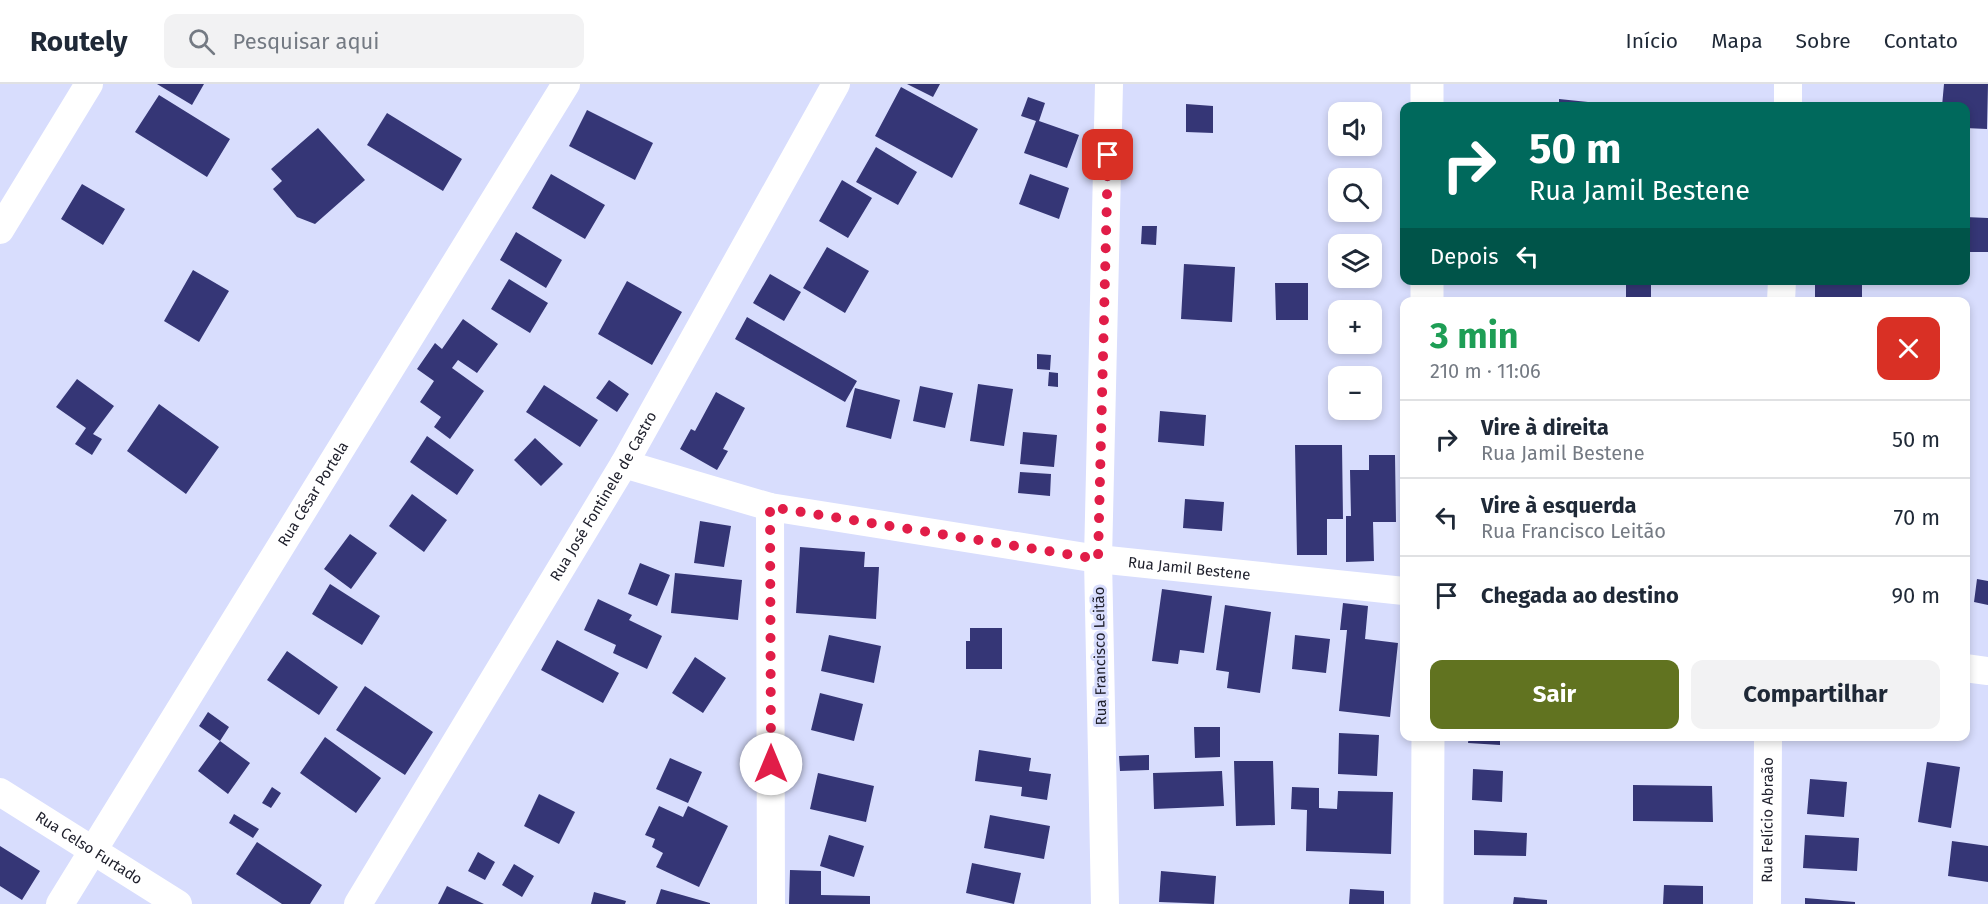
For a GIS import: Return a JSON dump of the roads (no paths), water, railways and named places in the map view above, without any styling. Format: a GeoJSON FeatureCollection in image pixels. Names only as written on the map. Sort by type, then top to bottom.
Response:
{"type":"FeatureCollection","features":[{"type":"Feature","properties":{"kind":"street"},"geometry":{"type":"LineString","coordinates":[[2,223],[89,84]]}},
{"type":"Feature","properties":{"kind":"street","name":"Rua César Portela"},"geometry":{"type":"LineString","coordinates":[[60,904],[566,84]]}},
{"type":"Feature","properties":{"kind":"street","name":"Rua José Fontinele de Castro"},"geometry":{"type":"LineString","coordinates":[[358,904],[624,464],[836,84]]}},
{"type":"Feature","properties":{"kind":"street","name":"Rua Francisco Leitão"},"geometry":{"type":"LineString","coordinates":[[1105,904],[1098,559],[1110,84]]}},
{"type":"Feature","properties":{"kind":"street"},"geometry":{"type":"LineString","coordinates":[[1427,84],[1427,102]]}},
{"type":"Feature","properties":{"kind":"street"},"geometry":{"type":"LineString","coordinates":[[1788,84],[1788,102]]}},
{"type":"Feature","properties":{"kind":"street","name":"Rua Jamil Bestene"},"geometry":{"type":"LineString","coordinates":[[624,464],[770,507],[1098,559],[1400,591]]}},
{"type":"Feature","properties":{"kind":"street"},"geometry":{"type":"LineString","coordinates":[[770,507],[771,904]]}},
{"type":"Feature","properties":{"kind":"street"},"geometry":{"type":"LineString","coordinates":[[1970,669],[1988,671]]}},
{"type":"Feature","properties":{"kind":"street"},"geometry":{"type":"LineString","coordinates":[[1428,741],[1428,904]]}},
{"type":"Feature","properties":{"kind":"street","name":"Rua Felício Abraão"},"geometry":{"type":"LineString","coordinates":[[1767,904],[1768,741]]}},
{"type":"Feature","properties":{"kind":"street","name":"Rua Celso Furtado"},"geometry":{"type":"LineString","coordinates":[[0,792],[178,904]]}}]}
